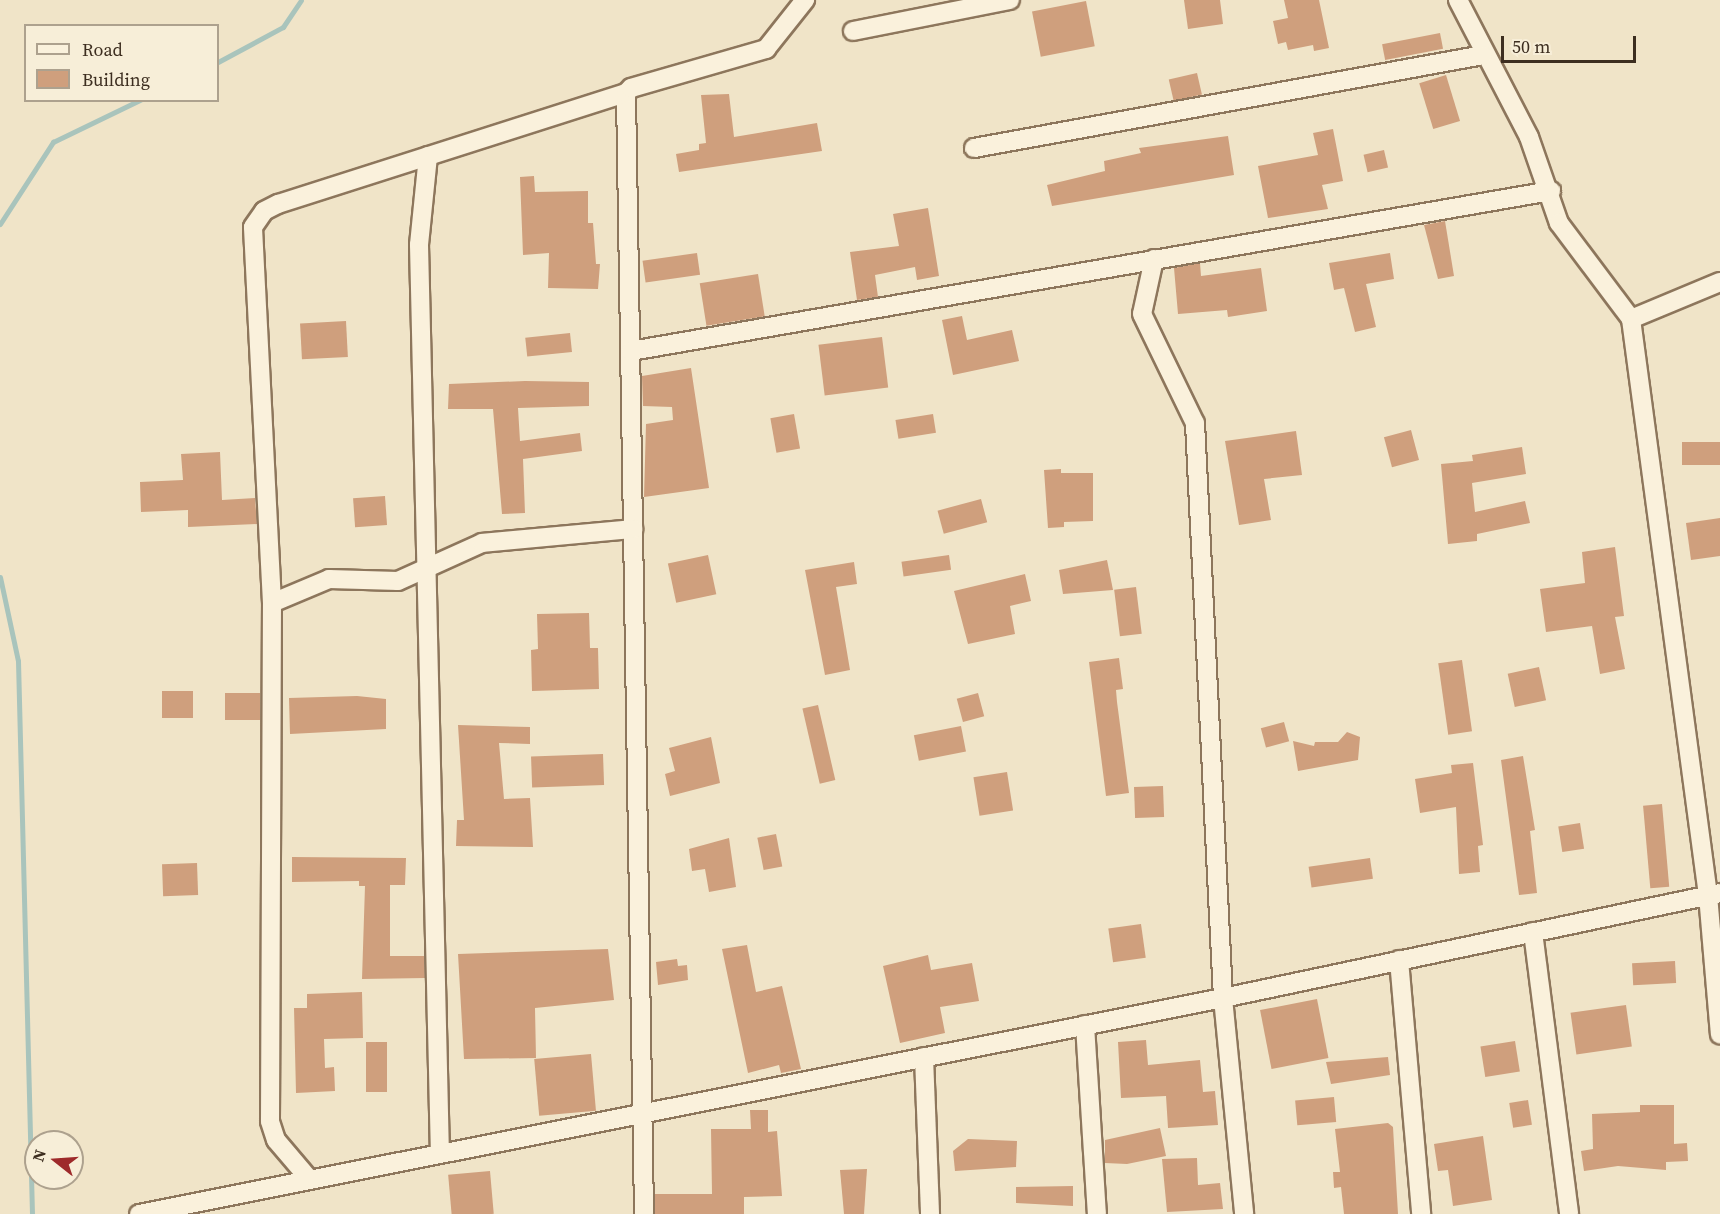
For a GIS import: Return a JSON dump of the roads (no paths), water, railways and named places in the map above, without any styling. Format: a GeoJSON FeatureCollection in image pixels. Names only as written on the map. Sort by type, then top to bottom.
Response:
{"type":"FeatureCollection","features":[{"type":"Feature","properties":{"kind":"street"},"geometry":{"type":"LineString","coordinates":[[310,1180],[276,1140],[270,1121],[272,603],[253,227],[264,211],[278,204],[626,93],[631,88],[766,50],[805,0]]}},
{"type":"Feature","properties":{"kind":"street"},"geometry":{"type":"LineString","coordinates":[[853,31],[1011,0]]}},
{"type":"Feature","properties":{"kind":"street"},"geometry":{"type":"LineString","coordinates":[[1458,0],[1483,55],[1528,137],[1551,191],[1559,223],[1571,245],[1631,319],[1714,894],[1720,1034]]}},
{"type":"Feature","properties":{"kind":"street"},"geometry":{"type":"LineString","coordinates":[[974,148],[1483,55]]}},
{"type":"Feature","properties":{"kind":"street"},"geometry":{"type":"LineString","coordinates":[[626,93],[644,1214]]}},
{"type":"Feature","properties":{"kind":"street"},"geometry":{"type":"LineString","coordinates":[[428,156],[419,244],[429,566],[441,1154]]}},
{"type":"Feature","properties":{"kind":"street"},"geometry":{"type":"LineString","coordinates":[[630,351],[1551,191]]}},
{"type":"Feature","properties":{"kind":"street"},"geometry":{"type":"LineString","coordinates":[[1154,259],[1142,314],[1195,423],[1223,998],[1244,1214]]}},
{"type":"Feature","properties":{"kind":"street"},"geometry":{"type":"LineString","coordinates":[[1631,319],[1720,282]]}},
{"type":"Feature","properties":{"kind":"street"},"geometry":{"type":"LineString","coordinates":[[272,603],[329,579],[398,582],[482,543],[633,529]]}},
{"type":"Feature","properties":{"kind":"street"},"geometry":{"type":"LineString","coordinates":[[139,1214],[1223,998],[1714,894]]}},
{"type":"Feature","properties":{"kind":"street"},"geometry":{"type":"LineString","coordinates":[[1533,932],[1569,1214]]}},
{"type":"Feature","properties":{"kind":"street"},"geometry":{"type":"LineString","coordinates":[[1399,960],[1421,1214]]}},
{"type":"Feature","properties":{"kind":"street"},"geometry":{"type":"LineString","coordinates":[[1085,1025],[1096,1214]]}},
{"type":"Feature","properties":{"kind":"street"},"geometry":{"type":"LineString","coordinates":[[924,1057],[930,1214]]}},
{"type":"Feature","properties":{"kind":"waterway"},"geometry":{"type":"LineString","coordinates":[[219,61],[283,27],[301,0]]}},
{"type":"Feature","properties":{"kind":"waterway"},"geometry":{"type":"LineString","coordinates":[[0,224],[53,142],[136,102]]}},
{"type":"Feature","properties":{"kind":"waterway"},"geometry":{"type":"LineString","coordinates":[[0,577],[18,661],[32,1214]]}}]}
